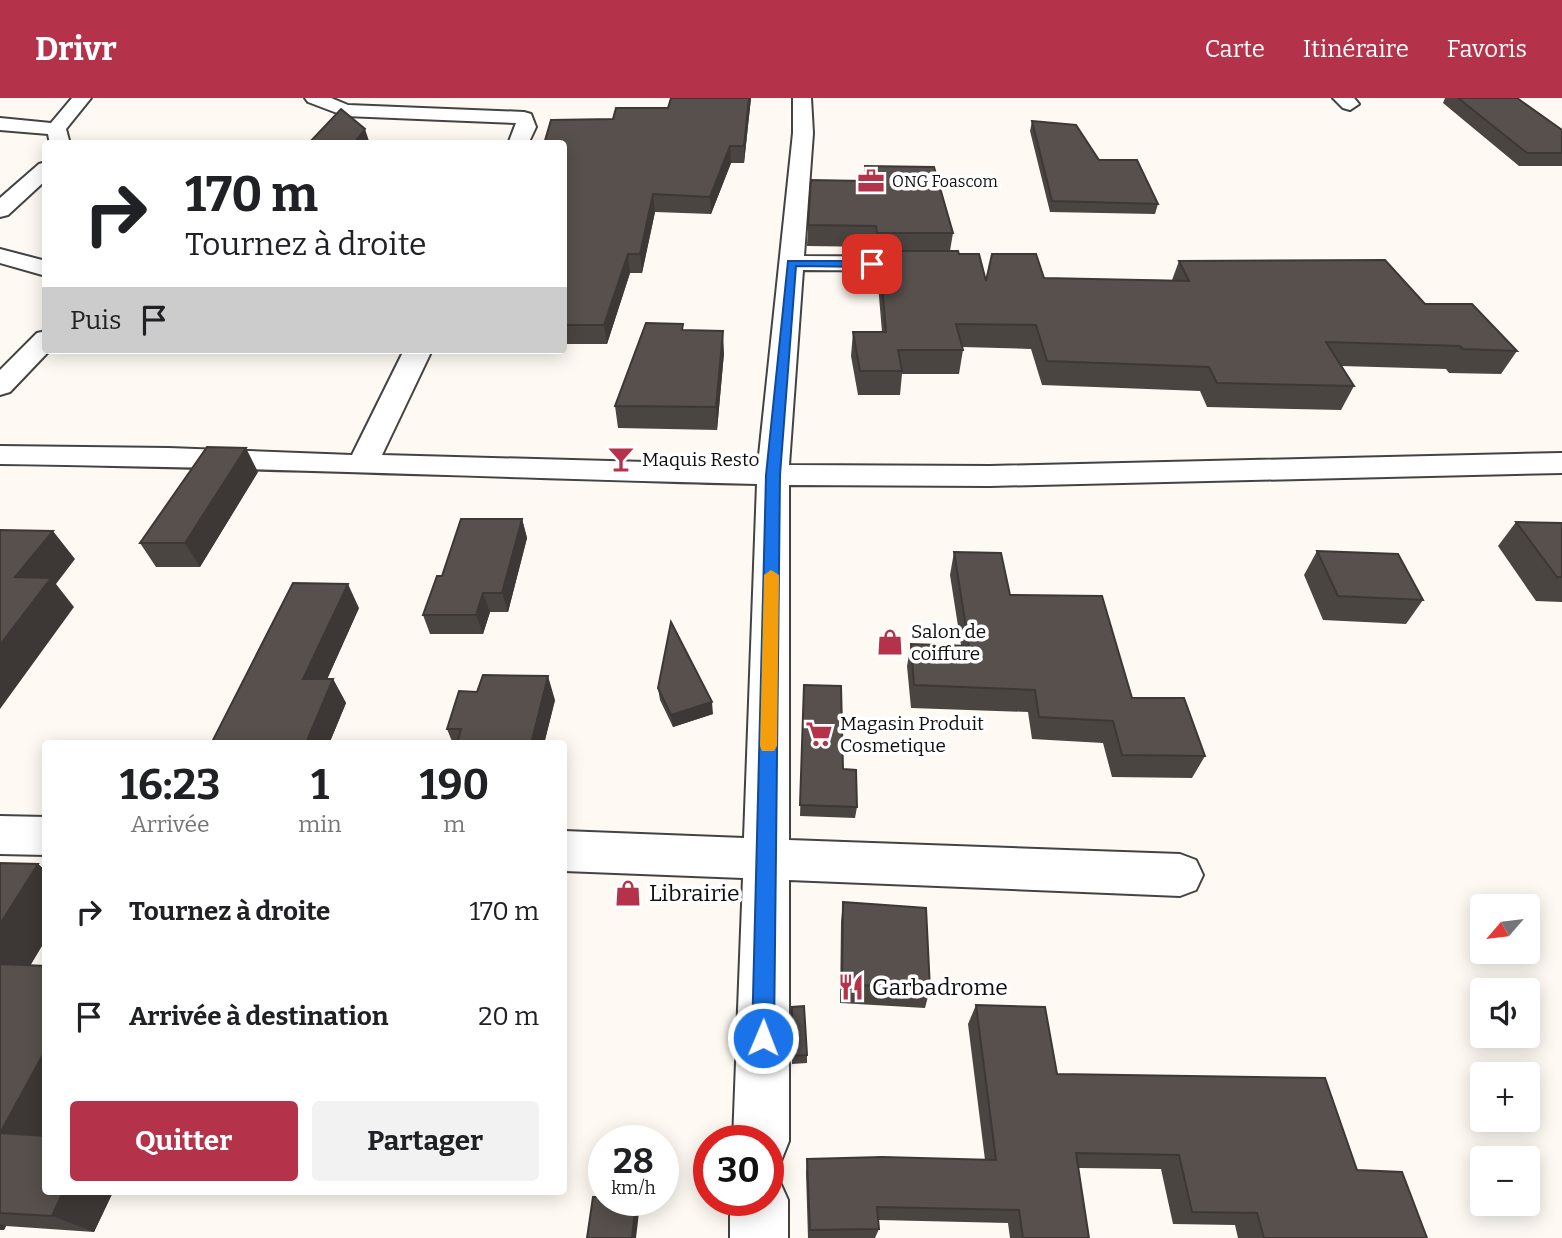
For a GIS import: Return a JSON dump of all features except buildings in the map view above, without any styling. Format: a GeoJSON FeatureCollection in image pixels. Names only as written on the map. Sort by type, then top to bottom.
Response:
{"type":"FeatureCollection","features":[{"type":"Feature","properties":{"kind":"street"},"geometry":{"type":"LineString","coordinates":[[0,124],[58,136],[82,98]]}},
{"type":"Feature","properties":{"kind":"street"},"geometry":{"type":"LineString","coordinates":[[314,98],[345,110],[524,118],[526,127],[520,140]]}},
{"type":"Feature","properties":{"kind":"street"},"geometry":{"type":"LineString","coordinates":[[761,1125],[773,475],[803,133],[802,98]]}},
{"type":"Feature","properties":{"kind":"street"},"geometry":{"type":"LineString","coordinates":[[0,210],[42,173]]}},
{"type":"Feature","properties":{"kind":"street"},"geometry":{"type":"LineString","coordinates":[[0,256],[42,268]]}},
{"type":"Feature","properties":{"kind":"street"},"geometry":{"type":"LineString","coordinates":[[791,263],[953,264]]}},
{"type":"Feature","properties":{"kind":"street"},"geometry":{"type":"LineString","coordinates":[[0,386],[42,343]]}},
{"type":"Feature","properties":{"kind":"street"},"geometry":{"type":"LineString","coordinates":[[363,463],[416,354]]}},
{"type":"Feature","properties":{"kind":"street"},"geometry":{"type":"LineString","coordinates":[[0,455],[773,475],[990,476],[1562,463]]}},
{"type":"Feature","properties":{"kind":"street"},"geometry":{"type":"LineString","coordinates":[[0,835],[42,836]]}},
{"type":"Feature","properties":{"kind":"street"},"geometry":{"type":"LineString","coordinates":[[567,851],[1180,875]]}},
{"type":"Feature","properties":{"kind":"street"},"geometry":{"type":"LineString","coordinates":[[759,1216],[759,1238]]}},
{"type":"Feature","properties":{"kind":"slow traffic"},"geometry":{"type":"LineString","coordinates":[[768,746],[771,575]]}},
{"type":"Feature","properties":{"kind":"place","name":"ONG Foascom"},"geometry":{"type":"Point","coordinates":[871,181]}},
{"type":"Feature","properties":{"kind":"place","name":"Maquis Resto"},"geometry":{"type":"Point","coordinates":[621,459]}},
{"type":"Feature","properties":{"kind":"place","name":"Salon de coiffure"},"geometry":{"type":"Point","coordinates":[890,642]}},
{"type":"Feature","properties":{"kind":"place","name":"Magasin Produit Cosmetique"},"geometry":{"type":"Point","coordinates":[819,734]}},
{"type":"Feature","properties":{"kind":"place","name":"Librairie"},"geometry":{"type":"Point","coordinates":[628,893]}},
{"type":"Feature","properties":{"kind":"place","name":"Garbadrome"},"geometry":{"type":"Point","coordinates":[851,987]}},
{"type":"Feature","properties":{"kind":"route"},"geometry":{"type":"LineString","coordinates":[[763,1038],[773,475],[791,263],[872,264]]}}]}
